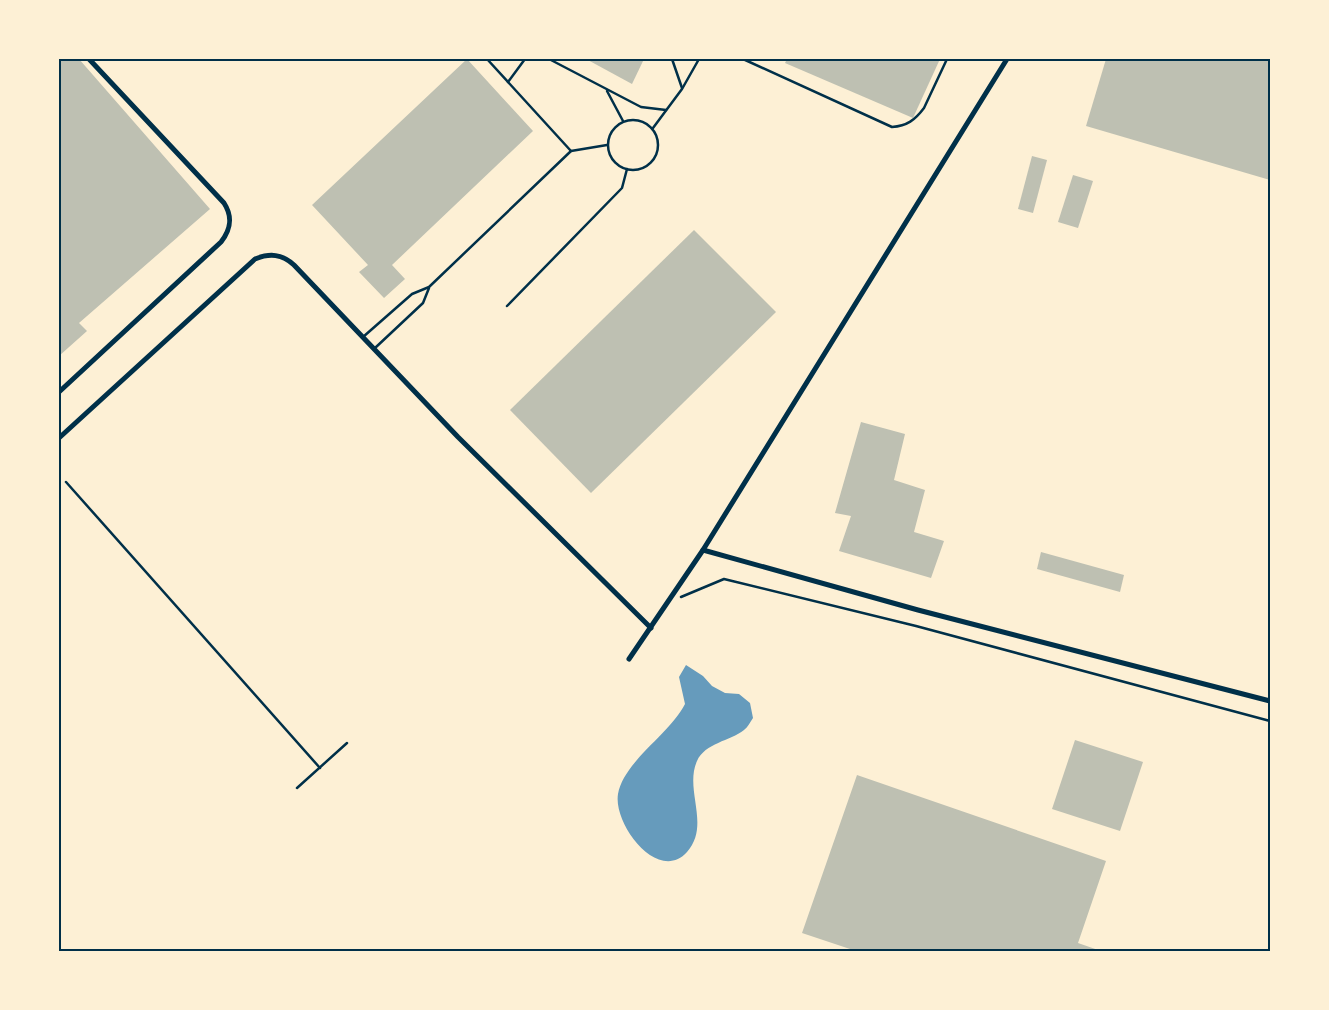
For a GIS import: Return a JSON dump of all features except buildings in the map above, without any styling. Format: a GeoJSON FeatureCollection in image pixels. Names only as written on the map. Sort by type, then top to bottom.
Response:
{"type":"FeatureCollection","features":[{"type":"Feature","properties":{"kind":"street"},"geometry":{"type":"LineString","coordinates":[[59,392],[220,242],[227,235],[230,224],[230,217],[224,203],[89,59]]}},
{"type":"Feature","properties":{"kind":"street"},"geometry":{"type":"LineString","coordinates":[[629,660],[703,550],[1007,59]]}},
{"type":"Feature","properties":{"kind":"street"},"geometry":{"type":"LineString","coordinates":[[59,438],[255,259],[272,255],[288,260],[458,437],[651,628]]}},
{"type":"Feature","properties":{"kind":"street"},"geometry":{"type":"LineString","coordinates":[[703,550],[918,610],[1270,701]]}},
{"type":"Feature","properties":{"kind":"lane"},"geometry":{"type":"LineString","coordinates":[[487,59],[571,151]]}},
{"type":"Feature","properties":{"kind":"lane"},"geometry":{"type":"LineString","coordinates":[[508,82],[525,59]]}},
{"type":"Feature","properties":{"kind":"lane"},"geometry":{"type":"LineString","coordinates":[[550,59],[641,107],[666,110]]}},
{"type":"Feature","properties":{"kind":"lane"},"geometry":{"type":"LineString","coordinates":[[672,59],[682,89]]}},
{"type":"Feature","properties":{"kind":"lane"},"geometry":{"type":"LineString","coordinates":[[653,128],[682,89],[699,59]]}},
{"type":"Feature","properties":{"kind":"lane"},"geometry":{"type":"LineString","coordinates":[[743,59],[892,127],[903,126],[912,122],[919,115],[947,59]]}},
{"type":"Feature","properties":{"kind":"lane"},"geometry":{"type":"LineString","coordinates":[[606,89],[622,121]]}},
{"type":"Feature","properties":{"kind":"lane"},"geometry":{"type":"LineString","coordinates":[[639,120],[653,128],[658,144],[653,159],[644,168],[628,169],[613,161],[607,145],[610,133],[622,121],[639,120]]}},
{"type":"Feature","properties":{"kind":"lane"},"geometry":{"type":"LineString","coordinates":[[362,338],[412,294],[429,287],[571,151],[607,145]]}},
{"type":"Feature","properties":{"kind":"lane"},"geometry":{"type":"LineString","coordinates":[[507,306],[622,188],[628,169]]}},
{"type":"Feature","properties":{"kind":"lane"},"geometry":{"type":"LineString","coordinates":[[374,349],[423,303],[429,287]]}},
{"type":"Feature","properties":{"kind":"lane"},"geometry":{"type":"LineString","coordinates":[[66,482],[320,768]]}},
{"type":"Feature","properties":{"kind":"lane"},"geometry":{"type":"LineString","coordinates":[[297,788],[347,743]]}},
{"type":"Feature","properties":{"kind":"path"},"geometry":{"type":"LineString","coordinates":[[668,603],[724,579],[926,628],[1270,721]]}},
{"type":"Feature","properties":{"kind":"water"},"geometry":{"type":"Polygon","coordinates":[[[686,665],[703,676],[712,686],[725,693],[739,694],[750,703],[753,718],[744,730],[712,746],[697,761],[693,784],[697,819],[694,842],[687,852],[676,860],[663,861],[651,856],[630,834],[618,806],[618,794],[629,770],[669,726],[685,704],[679,677],[686,665]]]}}]}
